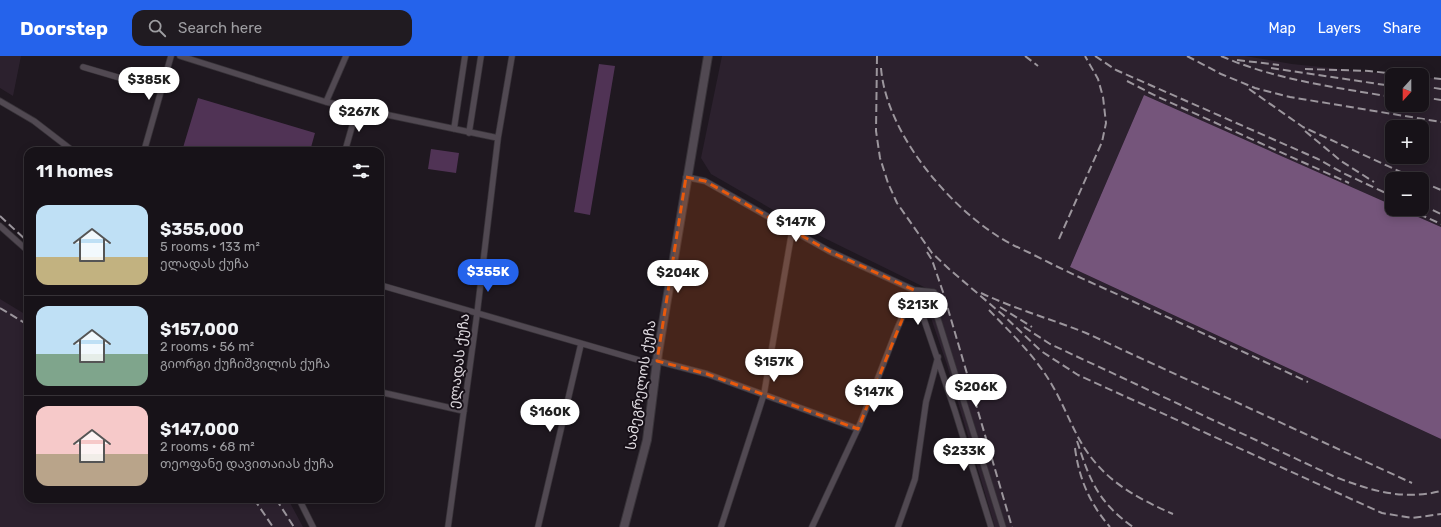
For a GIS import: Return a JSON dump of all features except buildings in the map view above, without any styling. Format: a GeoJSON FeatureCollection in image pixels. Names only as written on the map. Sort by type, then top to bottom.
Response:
{"type":"FeatureCollection","features":[{"type":"Feature","properties":{"kind":"main road","name":"სამეგრელოს ქუჩა"},"geometry":{"type":"LineString","coordinates":[[624,527],[647,440],[657,361],[678,238],[686,177],[708,56]]}},
{"type":"Feature","properties":{"kind":"street"},"geometry":{"type":"LineString","coordinates":[[145,147],[171,56]]}},
{"type":"Feature","properties":{"kind":"street"},"geometry":{"type":"LineString","coordinates":[[180,56],[326,102],[498,138]]}},
{"type":"Feature","properties":{"kind":"street"},"geometry":{"type":"LineString","coordinates":[[326,102],[346,56]]}},
{"type":"Feature","properties":{"kind":"street"},"geometry":{"type":"LineString","coordinates":[[454,129],[465,56]]}},
{"type":"Feature","properties":{"kind":"street"},"geometry":{"type":"LineString","coordinates":[[469,132],[481,56]]}},
{"type":"Feature","properties":{"kind":"street","name":"ელადას ქუჩა"},"geometry":{"type":"LineString","coordinates":[[448,527],[477,314],[498,138],[512,56]]}},
{"type":"Feature","properties":{"kind":"street"},"geometry":{"type":"LineString","coordinates":[[83,67],[162,90]]}},
{"type":"Feature","properties":{"kind":"street"},"geometry":{"type":"LineString","coordinates":[[0,101],[34,121],[68,147]]}},
{"type":"Feature","properties":{"kind":"street"},"geometry":{"type":"LineString","coordinates":[[346,147],[357,109]]}},
{"type":"Feature","properties":{"kind":"street"},"geometry":{"type":"LineString","coordinates":[[686,177],[705,181],[829,251],[914,290],[934,292],[937,316],[1003,527]]}},
{"type":"Feature","properties":{"kind":"street"},"geometry":{"type":"LineString","coordinates":[[0,226],[24,247]]}},
{"type":"Feature","properties":{"kind":"street"},"geometry":{"type":"LineString","coordinates":[[721,527],[764,394],[792,231]]}},
{"type":"Feature","properties":{"kind":"street"},"geometry":{"type":"LineString","coordinates":[[384,285],[477,314],[649,363],[657,361],[707,374],[858,428]]}},
{"type":"Feature","properties":{"kind":"street"},"geometry":{"type":"LineString","coordinates":[[914,290],[938,357],[990,527]]}},
{"type":"Feature","properties":{"kind":"street"},"geometry":{"type":"LineString","coordinates":[[812,527],[858,428],[914,290]]}},
{"type":"Feature","properties":{"kind":"street"},"geometry":{"type":"LineString","coordinates":[[538,527],[581,344]]}},
{"type":"Feature","properties":{"kind":"street"},"geometry":{"type":"LineString","coordinates":[[898,527],[915,479],[926,402],[938,357]]}},
{"type":"Feature","properties":{"kind":"street"},"geometry":{"type":"LineString","coordinates":[[384,393],[464,411]]}},
{"type":"Feature","properties":{"kind":"street"},"geometry":{"type":"LineString","coordinates":[[301,503],[313,527]]}},
{"type":"Feature","properties":{"kind":"highlighted area"},"geometry":{"type":"Polygon","coordinates":[[[686,177],[705,181],[829,251],[914,290],[858,429],[707,374],[657,361],[686,177]]]}},
{"type":"Feature","properties":{"kind":"shaded area"},"geometry":{"type":"Polygon","coordinates":[[[0,56],[21,56],[13,96],[0,88],[0,56]]]}},
{"type":"Feature","properties":{"kind":"shaded area"},"geometry":{"type":"Polygon","coordinates":[[[722,56],[1245,56],[1292,64],[1385,74],[1385,112],[1429,112],[1429,78],[1441,79],[1441,227],[1416,216],[1429,216],[1429,172],[1385,172],[1385,202],[1144,95],[1070,267],[1441,439],[1441,527],[995,527],[947,365],[930,315],[926,288],[808,230],[711,174],[701,158],[722,56]]]}},
{"type":"Feature","properties":{"kind":"shaded area"},"geometry":{"type":"Polygon","coordinates":[[[599,64],[615,66],[590,215],[574,212],[599,64]]]}},
{"type":"Feature","properties":{"kind":"shaded area"},"geometry":{"type":"Polygon","coordinates":[[[1144,95],[1385,202],[1385,216],[1416,216],[1441,227],[1441,439],[1070,267],[1144,95]]]}},
{"type":"Feature","properties":{"kind":"shaded area"},"geometry":{"type":"Polygon","coordinates":[[[198,98],[315,133],[311,147],[183,147],[198,98]]]}},
{"type":"Feature","properties":{"kind":"shaded area"},"geometry":{"type":"Polygon","coordinates":[[[431,149],[459,153],[456,173],[428,169],[431,149]]]}},
{"type":"Feature","properties":{"kind":"shaded area"},"geometry":{"type":"Polygon","coordinates":[[[0,299],[24,314],[24,503],[290,503],[303,527],[0,527],[0,299]]]}},
{"type":"Feature","properties":{"kind":"railway"},"geometry":{"type":"LineString","coordinates":[[877,56],[876,131],[880,158],[888,183],[897,203],[932,253],[1003,315],[1041,351],[1078,375],[1382,513],[1412,518],[1441,514]]}},
{"type":"Feature","properties":{"kind":"railway"},"geometry":{"type":"LineString","coordinates":[[1025,56],[1038,66]]}},
{"type":"Feature","properties":{"kind":"railway"},"geometry":{"type":"LineString","coordinates":[[1059,239],[1102,142],[1106,123],[1103,97],[1098,79],[1085,56]]}},
{"type":"Feature","properties":{"kind":"railway"},"geometry":{"type":"LineString","coordinates":[[1095,56],[1116,70],[1318,159],[1343,173],[1385,193]]}},
{"type":"Feature","properties":{"kind":"railway"},"geometry":{"type":"LineString","coordinates":[[1187,56],[1221,74],[1255,88],[1290,97],[1441,122]]}},
{"type":"Feature","properties":{"kind":"railway"},"geometry":{"type":"LineString","coordinates":[[1221,56],[1284,77],[1385,96]]}},
{"type":"Feature","properties":{"kind":"railway"},"geometry":{"type":"LineString","coordinates":[[1237,60],[1279,65]]}},
{"type":"Feature","properties":{"kind":"railway"},"geometry":{"type":"LineString","coordinates":[[881,68],[885,92],[894,116],[906,140],[921,163],[957,204],[996,235],[1060,268],[1308,382]]}},
{"type":"Feature","properties":{"kind":"railway"},"geometry":{"type":"LineString","coordinates":[[1271,68],[1385,85]]}},
{"type":"Feature","properties":{"kind":"railway"},"geometry":{"type":"LineString","coordinates":[[1305,69],[1385,73]]}},
{"type":"Feature","properties":{"kind":"railway"},"geometry":{"type":"LineString","coordinates":[[1429,78],[1441,79]]}},
{"type":"Feature","properties":{"kind":"railway"},"geometry":{"type":"LineString","coordinates":[[1127,81],[1156,96],[1349,183]]}},
{"type":"Feature","properties":{"kind":"railway"},"geometry":{"type":"LineString","coordinates":[[1429,87],[1441,89]]}},
{"type":"Feature","properties":{"kind":"railway"},"geometry":{"type":"LineString","coordinates":[[1249,89],[1303,127],[1401,172]]}},
{"type":"Feature","properties":{"kind":"railway"},"geometry":{"type":"LineString","coordinates":[[1429,98],[1441,100]]}},
{"type":"Feature","properties":{"kind":"railway"},"geometry":{"type":"LineString","coordinates":[[1305,131],[1341,161],[1374,182]]}},
{"type":"Feature","properties":{"kind":"railway"},"geometry":{"type":"LineString","coordinates":[[1429,185],[1441,190]]}},
{"type":"Feature","properties":{"kind":"railway"},"geometry":{"type":"LineString","coordinates":[[1429,208],[1441,214]]}},
{"type":"Feature","properties":{"kind":"railway"},"geometry":{"type":"LineString","coordinates":[[0,216],[24,238]]}},
{"type":"Feature","properties":{"kind":"railway"},"geometry":{"type":"LineString","coordinates":[[1423,216],[1441,224]]}},
{"type":"Feature","properties":{"kind":"railway"},"geometry":{"type":"LineString","coordinates":[[927,252],[932,260],[943,292],[1012,527]]}},
{"type":"Feature","properties":{"kind":"railway"},"geometry":{"type":"LineString","coordinates":[[981,293],[1086,333],[1412,483]]}},
{"type":"Feature","properties":{"kind":"railway"},"geometry":{"type":"LineString","coordinates":[[1000,307],[1032,327]]}},
{"type":"Feature","properties":{"kind":"railway"},"geometry":{"type":"LineString","coordinates":[[0,308],[24,323]]}},
{"type":"Feature","properties":{"kind":"railway"},"geometry":{"type":"LineString","coordinates":[[989,310],[1023,346],[1046,375],[1078,437],[1096,464],[1107,475],[1131,493],[1173,514]]}},
{"type":"Feature","properties":{"kind":"railway"},"geometry":{"type":"LineString","coordinates":[[1024,327],[1050,344],[1333,476],[1373,490],[1399,494],[1413,495],[1441,491]]}},
{"type":"Feature","properties":{"kind":"railway"},"geometry":{"type":"LineString","coordinates":[[1077,441],[1086,468],[1097,490],[1111,509],[1133,527]]}},
{"type":"Feature","properties":{"kind":"railway"},"geometry":{"type":"LineString","coordinates":[[1075,448],[1079,470],[1086,490],[1091,500],[1110,527]]}},
{"type":"Feature","properties":{"kind":"railway"},"geometry":{"type":"LineString","coordinates":[[257,503],[273,527]]}},
{"type":"Feature","properties":{"kind":"railway"},"geometry":{"type":"LineString","coordinates":[[279,503],[294,527]]}}]}
